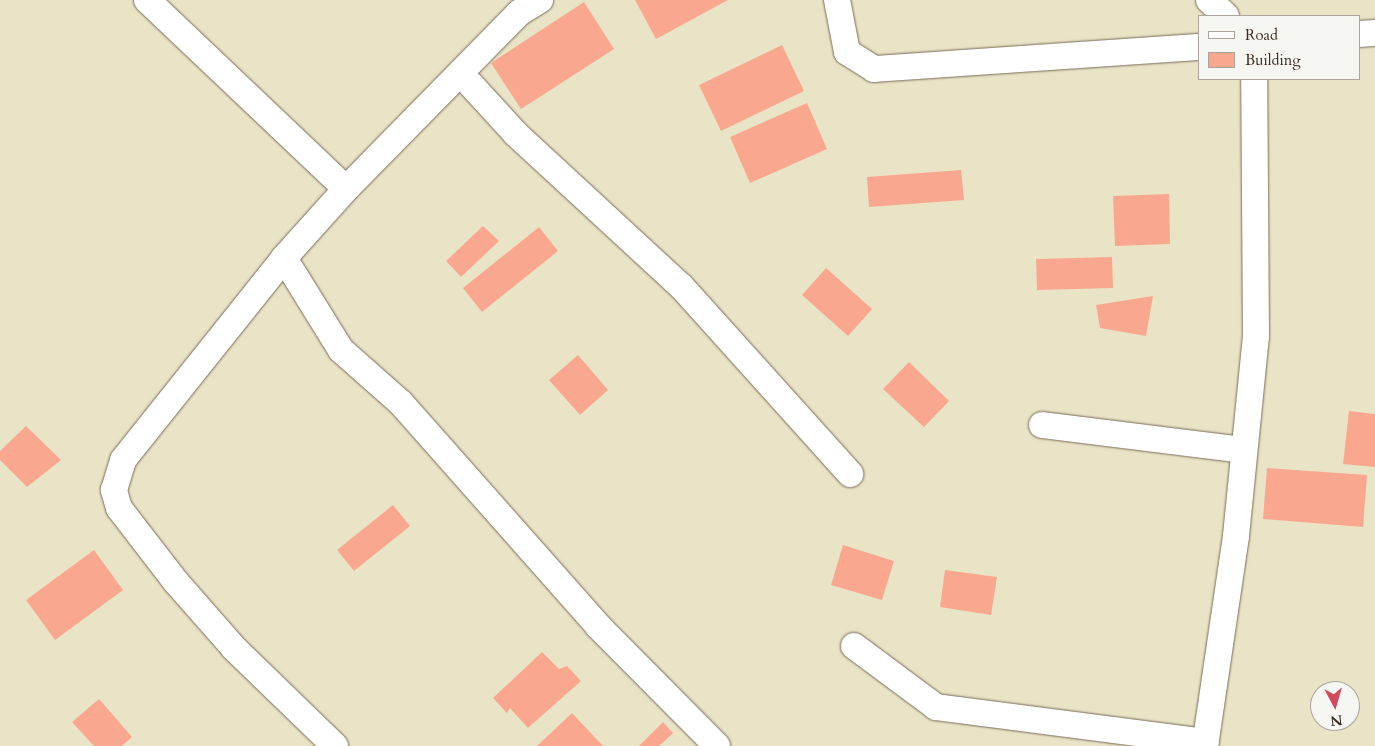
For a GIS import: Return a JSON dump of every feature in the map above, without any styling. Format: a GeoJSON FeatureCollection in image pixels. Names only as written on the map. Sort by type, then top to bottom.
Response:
{"type":"FeatureCollection","features":[{"type":"Feature","properties":{"kind":"street"},"geometry":{"type":"LineString","coordinates":[[147,0],[346,189]]}},
{"type":"Feature","properties":{"kind":"street"},"geometry":{"type":"LineString","coordinates":[[335,746],[234,648],[176,582],[119,508],[114,490],[123,460],[284,258],[346,189],[462,76],[519,13],[540,0]]}},
{"type":"Feature","properties":{"kind":"street"},"geometry":{"type":"LineString","coordinates":[[836,0],[847,52],[874,69],[1198,47]]}},
{"type":"Feature","properties":{"kind":"street"},"geometry":{"type":"LineString","coordinates":[[1209,0],[1225,15]]}},
{"type":"Feature","properties":{"kind":"street"},"geometry":{"type":"LineString","coordinates":[[1360,34],[1375,33]]}},
{"type":"Feature","properties":{"kind":"street"},"geometry":{"type":"LineString","coordinates":[[462,76],[516,134],[681,286],[850,474]]}},
{"type":"Feature","properties":{"kind":"street"},"geometry":{"type":"LineString","coordinates":[[854,646],[936,707],[1206,744],[1236,536],[1243,450],[1256,337],[1254,80]]}},
{"type":"Feature","properties":{"kind":"street"},"geometry":{"type":"LineString","coordinates":[[284,258],[341,350],[401,403],[598,626],[717,746]]}},
{"type":"Feature","properties":{"kind":"street"},"geometry":{"type":"LineString","coordinates":[[1042,425],[1243,450]]}},
{"type":"Feature","properties":{"kind":"building"},"geometry":{"type":"Polygon","coordinates":[[[635,0],[728,0],[656,39],[635,0]]]}},
{"type":"Feature","properties":{"kind":"building"},"geometry":{"type":"Polygon","coordinates":[[[584,2],[614,49],[521,109],[491,63],[584,2]]]}},
{"type":"Feature","properties":{"kind":"building"},"geometry":{"type":"Polygon","coordinates":[[[782,45],[804,91],[721,131],[699,85],[782,45]]]}},
{"type":"Feature","properties":{"kind":"building"},"geometry":{"type":"Polygon","coordinates":[[[807,103],[827,149],[750,183],[730,137],[807,103]]]}},
{"type":"Feature","properties":{"kind":"building"},"geometry":{"type":"Polygon","coordinates":[[[961,170],[964,200],[869,207],[867,177],[961,170]]]}},
{"type":"Feature","properties":{"kind":"building"},"geometry":{"type":"Polygon","coordinates":[[[1169,194],[1170,244],[1115,246],[1113,196],[1169,194]]]}},
{"type":"Feature","properties":{"kind":"building"},"geometry":{"type":"Polygon","coordinates":[[[483,226],[499,241],[461,277],[446,261],[483,226]]]}},
{"type":"Feature","properties":{"kind":"building"},"geometry":{"type":"Polygon","coordinates":[[[539,227],[558,251],[482,312],[463,288],[539,227]]]}},
{"type":"Feature","properties":{"kind":"building"},"geometry":{"type":"Polygon","coordinates":[[[1112,257],[1113,288],[1037,290],[1036,259],[1112,257]]]}},
{"type":"Feature","properties":{"kind":"building"},"geometry":{"type":"Polygon","coordinates":[[[826,268],[872,309],[848,336],[802,295],[826,268]]]}},
{"type":"Feature","properties":{"kind":"building"},"geometry":{"type":"Polygon","coordinates":[[[1153,296],[1146,336],[1100,328],[1096,305],[1153,296]]]}},
{"type":"Feature","properties":{"kind":"building"},"geometry":{"type":"Polygon","coordinates":[[[578,355],[608,390],[580,415],[549,380],[578,355]]]}},
{"type":"Feature","properties":{"kind":"building"},"geometry":{"type":"Polygon","coordinates":[[[909,362],[949,401],[924,427],[883,389],[909,362]]]}},
{"type":"Feature","properties":{"kind":"building"},"geometry":{"type":"Polygon","coordinates":[[[1349,411],[1375,414],[1375,467],[1343,464],[1349,411]]]}},
{"type":"Feature","properties":{"kind":"building"},"geometry":{"type":"Polygon","coordinates":[[[26,426],[61,460],[27,487],[0,460],[0,451],[26,426]]]}},
{"type":"Feature","properties":{"kind":"building"},"geometry":{"type":"Polygon","coordinates":[[[1267,468],[1367,475],[1363,527],[1263,519],[1267,468]]]}},
{"type":"Feature","properties":{"kind":"building"},"geometry":{"type":"Polygon","coordinates":[[[393,505],[410,526],[354,571],[337,550],[393,505]]]}},
{"type":"Feature","properties":{"kind":"building"},"geometry":{"type":"Polygon","coordinates":[[[843,545],[894,561],[882,600],[831,585],[843,545]]]}},
{"type":"Feature","properties":{"kind":"building"},"geometry":{"type":"Polygon","coordinates":[[[94,550],[123,590],[55,640],[26,600],[94,550]]]}},
{"type":"Feature","properties":{"kind":"building"},"geometry":{"type":"Polygon","coordinates":[[[945,570],[997,577],[991,615],[940,607],[945,570]]]}},
{"type":"Feature","properties":{"kind":"building"},"geometry":{"type":"Polygon","coordinates":[[[542,652],[559,669],[567,666],[581,681],[528,728],[510,708],[507,713],[493,698],[542,652]]]}},
{"type":"Feature","properties":{"kind":"building"},"geometry":{"type":"Polygon","coordinates":[[[99,699],[132,737],[122,746],[94,746],[72,722],[99,699]]]}},
{"type":"Feature","properties":{"kind":"building"},"geometry":{"type":"Polygon","coordinates":[[[572,713],[603,746],[537,746],[572,713]]]}},
{"type":"Feature","properties":{"kind":"building"},"geometry":{"type":"Polygon","coordinates":[[[663,722],[673,733],[659,746],[639,746],[663,722]]]}}]}
